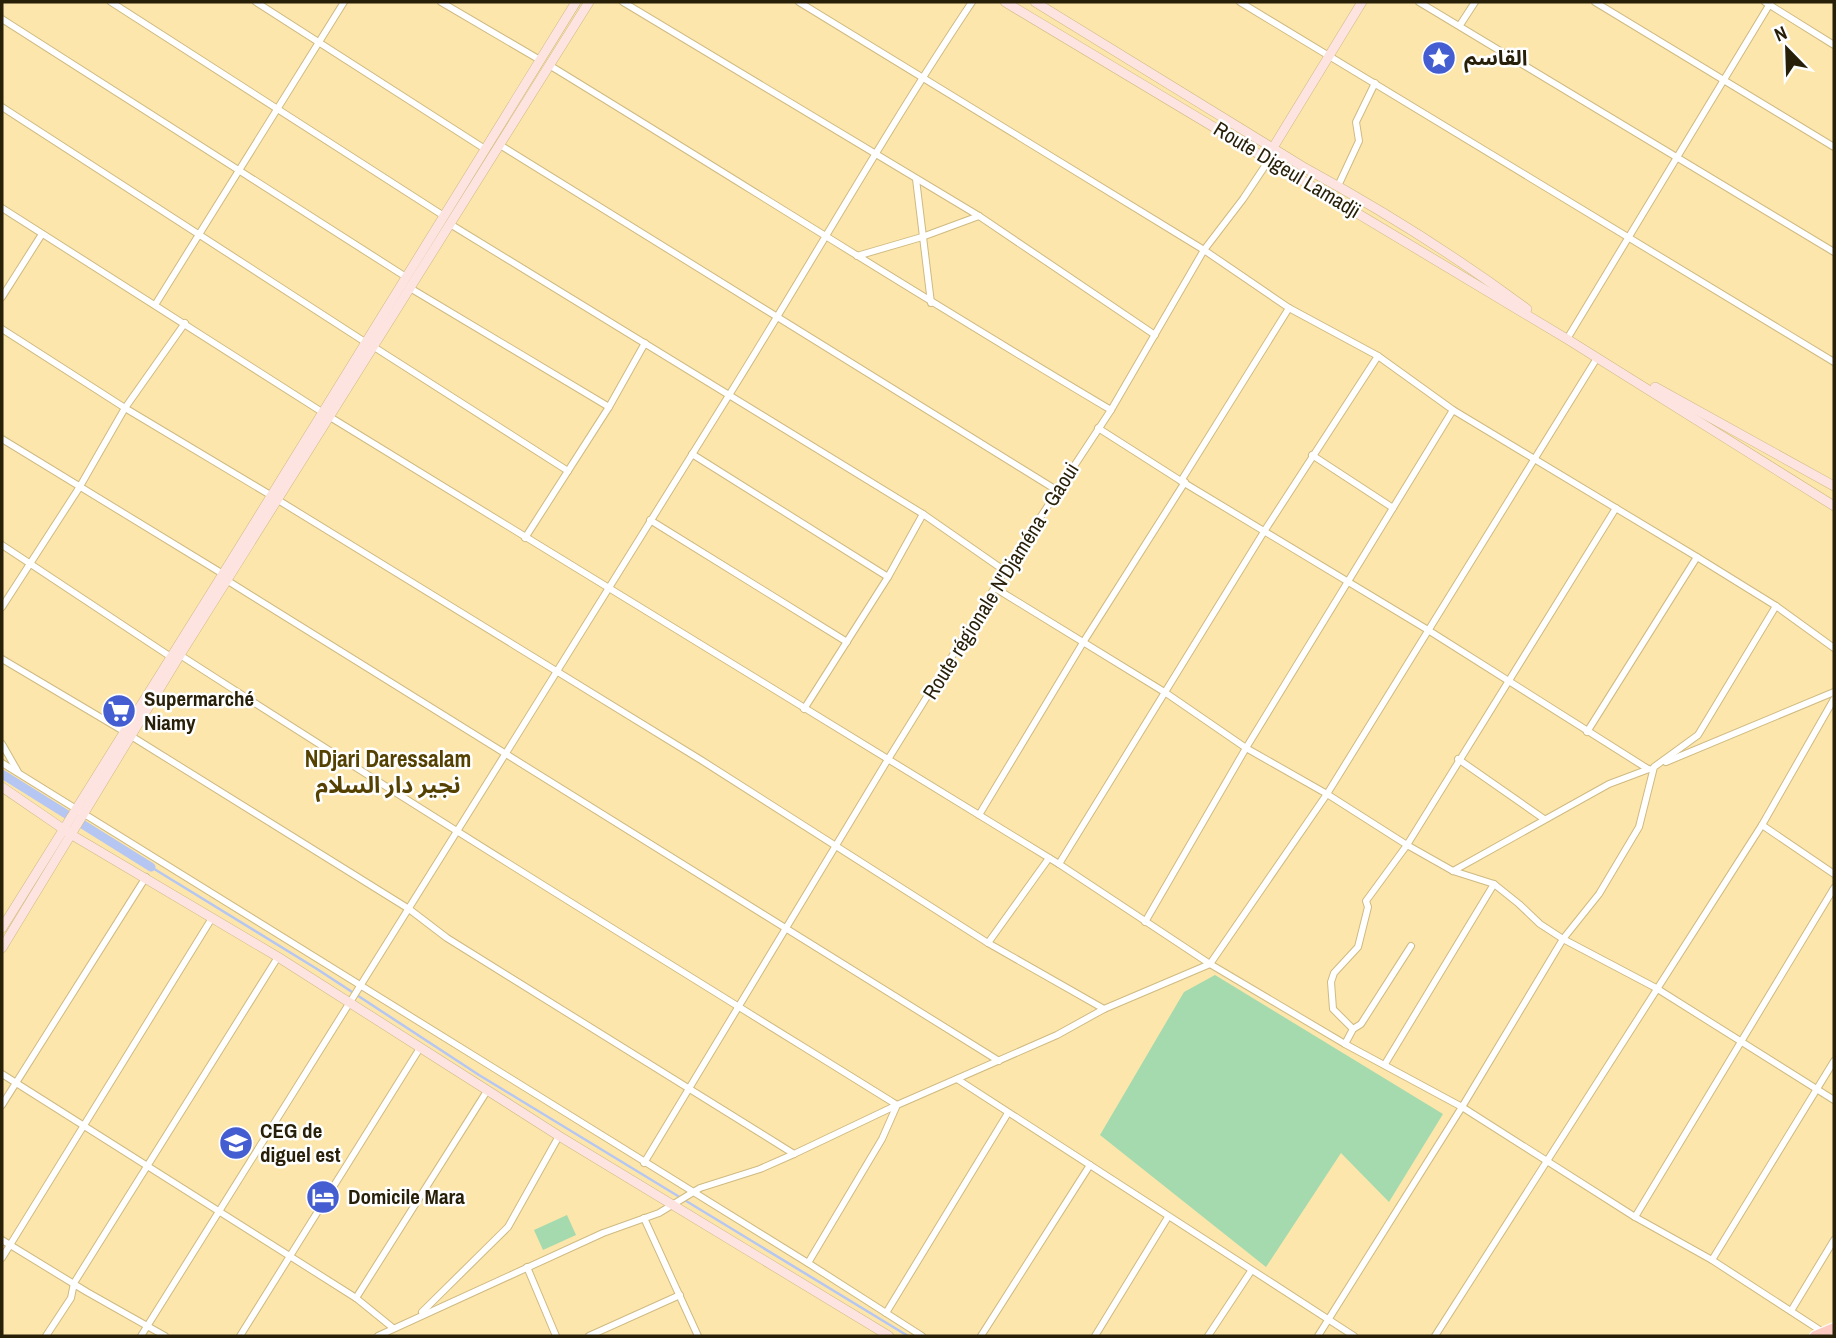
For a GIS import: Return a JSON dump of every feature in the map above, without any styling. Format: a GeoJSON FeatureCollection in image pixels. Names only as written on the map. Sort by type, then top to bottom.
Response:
{"type":"FeatureCollection","features":[{"type":"Feature","properties":{"kind":"street"},"geometry":{"type":"LineString","coordinates":[[111,2],[444,216]]}},
{"type":"Feature","properties":{"kind":"street"},"geometry":{"type":"LineString","coordinates":[[256,2],[485,149]]}},
{"type":"Feature","properties":{"kind":"street"},"geometry":{"type":"LineString","coordinates":[[155,305],[344,2]]}},
{"type":"Feature","properties":{"kind":"street"},"geometry":{"type":"LineString","coordinates":[[441,2],[540,60]]}},
{"type":"Feature","properties":{"kind":"street"},"geometry":{"type":"LineString","coordinates":[[370,344],[406,277],[576,2]]}},
{"type":"Feature","properties":{"kind":"street"},"geometry":{"type":"LineString","coordinates":[[2,928],[78,814],[370,344],[410,288],[589,2]]}},
{"type":"Feature","properties":{"kind":"street"},"geometry":{"type":"LineString","coordinates":[[623,2],[979,216],[1155,335]]}},
{"type":"Feature","properties":{"kind":"street"},"geometry":{"type":"LineString","coordinates":[[799,2],[1204,250],[1289,308],[1378,356],[1453,410],[1697,557],[1834,648]]}},
{"type":"Feature","properties":{"kind":"street"},"geometry":{"type":"LineString","coordinates":[[141,1336],[730,395],[922,77],[972,2]]}},
{"type":"Feature","properties":{"kind":"street","name":"Route Digeul Lamadji"},"geometry":{"type":"LineString","coordinates":[[1006,2],[1567,339],[1834,506]]}},
{"type":"Feature","properties":{"kind":"street","name":"Route Digeul Lamadji"},"geometry":{"type":"LineString","coordinates":[[1035,2],[1472,268],[1567,339],[1834,486]]}},
{"type":"Feature","properties":{"kind":"street"},"geometry":{"type":"LineString","coordinates":[[1240,2],[1834,362]]}},
{"type":"Feature","properties":{"kind":"street","name":"Route régionale N'Djaména - Gaoui"},"geometry":{"type":"LineString","coordinates":[[644,1163],[887,761],[1005,572],[1111,410],[1204,250],[1269,160],[1272,148],[1362,2]]}},
{"type":"Feature","properties":{"kind":"street"},"geometry":{"type":"LineString","coordinates":[[1419,2],[1834,252]]}},
{"type":"Feature","properties":{"kind":"street"},"geometry":{"type":"LineString","coordinates":[[1460,25],[1475,2]]}},
{"type":"Feature","properties":{"kind":"street"},"geometry":{"type":"LineString","coordinates":[[1595,2],[1834,147]]}},
{"type":"Feature","properties":{"kind":"street"},"geometry":{"type":"LineString","coordinates":[[1567,339],[1679,157],[1769,3],[1834,45]]}},
{"type":"Feature","properties":{"kind":"street"},"geometry":{"type":"LineString","coordinates":[[2,19],[406,277]]}},
{"type":"Feature","properties":{"kind":"street"},"geometry":{"type":"LineString","coordinates":[[549,65],[827,234],[931,303],[1111,410]]}},
{"type":"Feature","properties":{"kind":"street"},"geometry":{"type":"LineString","coordinates":[[1338,186],[1359,141],[1356,122],[1375,83]]}},
{"type":"Feature","properties":{"kind":"street"},"geometry":{"type":"LineString","coordinates":[[2,107],[568,471]]}},
{"type":"Feature","properties":{"kind":"street"},"geometry":{"type":"LineString","coordinates":[[500,145],[1058,491]]}},
{"type":"Feature","properties":{"kind":"street"},"geometry":{"type":"LineString","coordinates":[[916,179],[931,303]]}},
{"type":"Feature","properties":{"kind":"street"},"geometry":{"type":"LineString","coordinates":[[2,208],[525,538],[1059,864],[1210,964],[1345,1044],[1462,1107],[1634,1217],[1712,1260],[1826,1333]]}},
{"type":"Feature","properties":{"kind":"street"},"geometry":{"type":"LineString","coordinates":[[857,256],[922,237],[979,216]]}},
{"type":"Feature","properties":{"kind":"street"},"geometry":{"type":"LineString","coordinates":[[450,224],[923,514],[1005,572]]}},
{"type":"Feature","properties":{"kind":"street"},"geometry":{"type":"LineString","coordinates":[[2,297],[42,234]]}},
{"type":"Feature","properties":{"kind":"street"},"geometry":{"type":"LineString","coordinates":[[410,288],[609,407]]}},
{"type":"Feature","properties":{"kind":"street"},"geometry":{"type":"LineString","coordinates":[[979,815],[1289,308]]}},
{"type":"Feature","properties":{"kind":"street"},"geometry":{"type":"LineString","coordinates":[[2,607],[79,488],[125,408],[184,323]]}},
{"type":"Feature","properties":{"kind":"street"},"geometry":{"type":"LineString","coordinates":[[2,329],[125,408],[701,760],[988,943],[1104,1009]]}},
{"type":"Feature","properties":{"kind":"street"},"geometry":{"type":"LineString","coordinates":[[525,538],[609,407],[645,343]]}},
{"type":"Feature","properties":{"kind":"street"},"geometry":{"type":"LineString","coordinates":[[1059,864],[1312,455],[1378,356]]}},
{"type":"Feature","properties":{"kind":"street"},"geometry":{"type":"LineString","coordinates":[[378,1336],[616,1227],[675,1204],[690,1193],[794,1154],[897,1105],[1057,1035],[1104,1009],[1210,964],[1327,794],[1597,358]]}},
{"type":"Feature","properties":{"kind":"street"},"geometry":{"type":"LineString","coordinates":[[1145,922],[1246,748],[1453,410]]}},
{"type":"Feature","properties":{"kind":"street"},"geometry":{"type":"LineString","coordinates":[[1098,428],[1429,630],[1587,732],[1651,768]]}},
{"type":"Feature","properties":{"kind":"street"},"geometry":{"type":"LineString","coordinates":[[2,439],[999,1061]]}},
{"type":"Feature","properties":{"kind":"street"},"geometry":{"type":"LineString","coordinates":[[692,454],[888,577]]}},
{"type":"Feature","properties":{"kind":"street"},"geometry":{"type":"LineString","coordinates":[[1312,455],[1393,508]]}},
{"type":"Feature","properties":{"kind":"street"},"geometry":{"type":"LineString","coordinates":[[1353,1028],[1333,1010],[1331,982],[1334,973],[1358,947],[1368,908],[1366,901],[1407,845],[1616,508]]}},
{"type":"Feature","properties":{"kind":"street"},"geometry":{"type":"LineString","coordinates":[[804,709],[888,577],[923,514]]}},
{"type":"Feature","properties":{"kind":"street"},"geometry":{"type":"LineString","coordinates":[[650,520],[847,642]]}},
{"type":"Feature","properties":{"kind":"street"},"geometry":{"type":"LineString","coordinates":[[2,545],[365,775],[897,1105]]}},
{"type":"Feature","properties":{"kind":"street"},"geometry":{"type":"LineString","coordinates":[[1587,732],[1697,557]]}},
{"type":"Feature","properties":{"kind":"street"},"geometry":{"type":"LineString","coordinates":[[995,588],[1166,693],[1246,748],[1327,794],[1407,845],[1452,871],[1494,884],[1540,924],[1563,939],[1656,988],[1834,1100]]}},
{"type":"Feature","properties":{"kind":"street"},"geometry":{"type":"LineString","coordinates":[[1318,1336],[1462,1107],[1563,939],[1599,894],[1639,827],[1651,768],[1698,735],[1776,607]]}},
{"type":"Feature","properties":{"kind":"street"},"geometry":{"type":"LineString","coordinates":[[2,659],[409,909],[447,938],[794,1154]]}},
{"type":"Feature","properties":{"kind":"street"},"geometry":{"type":"LineString","coordinates":[[1452,871],[1609,784],[1834,692]]}},
{"type":"Feature","properties":{"kind":"street"},"geometry":{"type":"LineString","coordinates":[[1435,1336],[1762,825],[1834,699]]}},
{"type":"Feature","properties":{"kind":"street"},"geometry":{"type":"LineString","coordinates":[[2,744],[19,774]]}},
{"type":"Feature","properties":{"kind":"street"},"geometry":{"type":"LineString","coordinates":[[1458,760],[1544,819]]}},
{"type":"Feature","properties":{"kind":"street"},"geometry":{"type":"LineString","coordinates":[[2,763],[78,814],[690,1193],[808,1263],[922,1336]]}},
{"type":"Feature","properties":{"kind":"street"},"geometry":{"type":"LineString","coordinates":[[2,787],[351,1002],[559,1136],[675,1204],[876,1333],[889,1336]]}},
{"type":"Feature","properties":{"kind":"street"},"geometry":{"type":"LineString","coordinates":[[1762,825],[1834,874]]}},
{"type":"Feature","properties":{"kind":"street"},"geometry":{"type":"LineString","coordinates":[[2,948],[69,828]]}},
{"type":"Feature","properties":{"kind":"street"},"geometry":{"type":"LineString","coordinates":[[988,943],[1049,858]]}},
{"type":"Feature","properties":{"kind":"street"},"geometry":{"type":"LineString","coordinates":[[2,1105],[146,877]]}},
{"type":"Feature","properties":{"kind":"street"},"geometry":{"type":"LineString","coordinates":[[1385,1064],[1494,884]]}},
{"type":"Feature","properties":{"kind":"street"},"geometry":{"type":"LineString","coordinates":[[1634,1217],[1834,888]]}},
{"type":"Feature","properties":{"kind":"street"},"geometry":{"type":"LineString","coordinates":[[2,1258],[212,918]]}},
{"type":"Feature","properties":{"kind":"street"},"geometry":{"type":"LineString","coordinates":[[1345,1044],[1353,1028],[1361,1024],[1411,946]]}},
{"type":"Feature","properties":{"kind":"street"},"geometry":{"type":"LineString","coordinates":[[46,1336],[71,1298],[74,1283],[278,957]]}},
{"type":"Feature","properties":{"kind":"street"},"geometry":{"type":"LineString","coordinates":[[240,1336],[419,1048]]}},
{"type":"Feature","properties":{"kind":"street"},"geometry":{"type":"LineString","coordinates":[[1712,1260],[1834,1061]]}},
{"type":"Feature","properties":{"kind":"street"},"geometry":{"type":"LineString","coordinates":[[2,1074],[356,1298],[393,1328]]}},
{"type":"Feature","properties":{"kind":"street"},"geometry":{"type":"LineString","coordinates":[[957,1079],[1354,1336]]}},
{"type":"Feature","properties":{"kind":"street"},"geometry":{"type":"LineString","coordinates":[[356,1298],[487,1091]]}},
{"type":"Feature","properties":{"kind":"street"},"geometry":{"type":"LineString","coordinates":[[808,1263],[882,1139],[897,1105]]}},
{"type":"Feature","properties":{"kind":"street"},"geometry":{"type":"LineString","coordinates":[[886,1314],[1008,1113]]}},
{"type":"Feature","properties":{"kind":"street"},"geometry":{"type":"LineString","coordinates":[[417,1317],[508,1227],[559,1136]]}},
{"type":"Feature","properties":{"kind":"street"},"geometry":{"type":"LineString","coordinates":[[981,1336],[1090,1166]]}},
{"type":"Feature","properties":{"kind":"street"},"geometry":{"type":"LineString","coordinates":[[1095,1336],[1168,1217]]}},
{"type":"Feature","properties":{"kind":"street"},"geometry":{"type":"LineString","coordinates":[[644,1218],[698,1336]]}},
{"type":"Feature","properties":{"kind":"street"},"geometry":{"type":"LineString","coordinates":[[2,1240],[165,1336]]}},
{"type":"Feature","properties":{"kind":"street"},"geometry":{"type":"LineString","coordinates":[[1791,1311],[1834,1240]]}},
{"type":"Feature","properties":{"kind":"street"},"geometry":{"type":"LineString","coordinates":[[527,1267],[556,1336]]}},
{"type":"Feature","properties":{"kind":"street"},"geometry":{"type":"LineString","coordinates":[[1208,1336],[1251,1270]]}},
{"type":"Feature","properties":{"kind":"street"},"geometry":{"type":"LineString","coordinates":[[589,1336],[680,1295]]}},
{"type":"Feature","properties":{"kind":"green space"},"geometry":{"type":"Polygon","coordinates":[[[1215,975],[1443,1114],[1389,1202],[1341,1153],[1266,1267],[1100,1135],[1184,992],[1215,975]]]}},
{"type":"Feature","properties":{"kind":"green space"},"geometry":{"type":"Polygon","coordinates":[[[567,1215],[576,1235],[543,1250],[534,1230],[567,1215]]]}},
{"type":"Feature","properties":{"kind":"waterway"},"geometry":{"type":"LineString","coordinates":[[2,774],[151,867]]}},
{"type":"Feature","properties":{"kind":"waterway"},"geometry":{"type":"LineString","coordinates":[[151,867],[317,969],[479,1075],[908,1336]]}},
{"type":"Feature","properties":{"kind":"place","name":"القاسم"},"geometry":{"type":"Point","coordinates":[1439,58]}},
{"type":"Feature","properties":{"kind":"place","name":"Supermarché Niamy"},"geometry":{"type":"Point","coordinates":[119,711]}},
{"type":"Feature","properties":{"kind":"place","name":"CEG de diguel est"},"geometry":{"type":"Point","coordinates":[236,1143]}},
{"type":"Feature","properties":{"kind":"place","name":"Domicile Mara"},"geometry":{"type":"Point","coordinates":[323,1197]}},
{"type":"Feature","properties":{"kind":"district","name":"NDjari Daressalam نجير دار السلام"},"geometry":{"type":"Point","coordinates":[388,772]}}]}
